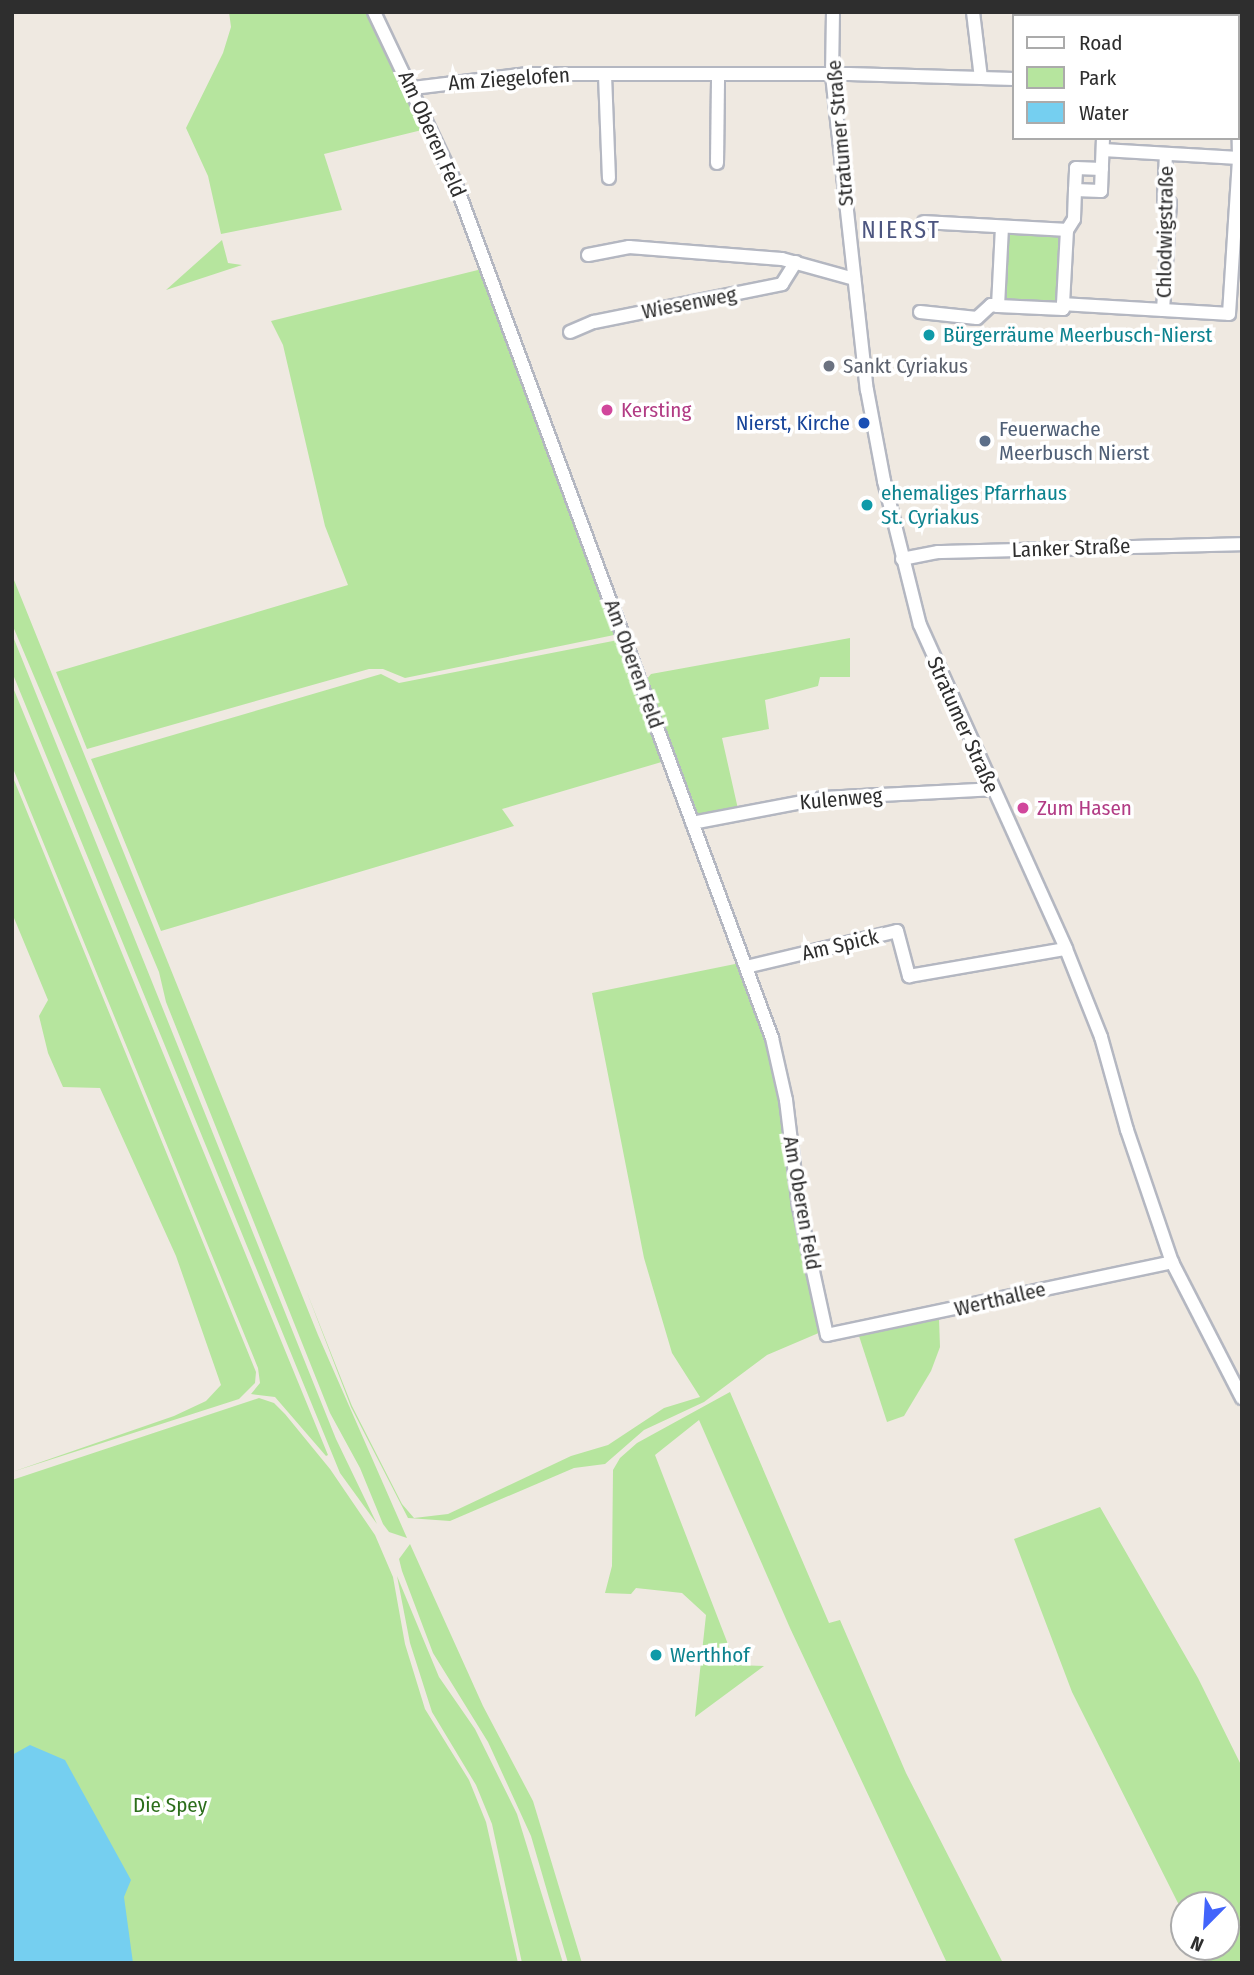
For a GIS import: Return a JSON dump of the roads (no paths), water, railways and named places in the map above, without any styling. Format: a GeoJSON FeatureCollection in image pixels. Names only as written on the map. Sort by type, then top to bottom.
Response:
{"type":"FeatureCollection","features":[{"type":"Feature","properties":{"kind":"street","name":"Am Oberen Feld"},"geometry":{"type":"LineString","coordinates":[[374,12],[413,88],[456,185],[746,967],[779,1064],[799,1207],[827,1335]]}},
{"type":"Feature","properties":{"kind":"street","name":"Stratumer Straße"},"geometry":{"type":"LineString","coordinates":[[833,12],[832,75],[854,279],[876,444],[920,625],[1066,948],[1101,1037],[1127,1130],[1172,1262],[1242,1398]]}},
{"type":"Feature","properties":{"kind":"street"},"geometry":{"type":"LineString","coordinates":[[973,12],[981,78]]}},
{"type":"Feature","properties":{"kind":"street","name":"Am Ziegelofen"},"geometry":{"type":"LineString","coordinates":[[413,88],[527,74],[832,75],[1012,79]]}},
{"type":"Feature","properties":{"kind":"street"},"geometry":{"type":"LineString","coordinates":[[605,75],[609,178]]}},
{"type":"Feature","properties":{"kind":"street"},"geometry":{"type":"LineString","coordinates":[[717,163],[718,75]]}},
{"type":"Feature","properties":{"kind":"street"},"geometry":{"type":"LineString","coordinates":[[1063,304],[1229,314],[1239,140]]}},
{"type":"Feature","properties":{"kind":"street"},"geometry":{"type":"LineString","coordinates":[[1075,190],[1101,191],[1103,144]]}},
{"type":"Feature","properties":{"kind":"street","name":"Chlodwigstraße"},"geometry":{"type":"LineString","coordinates":[[1103,144],[1166,154],[1239,158]]}},
{"type":"Feature","properties":{"kind":"street","name":"Chlodwigstraße"},"geometry":{"type":"LineString","coordinates":[[1163,310],[1170,204],[1164,199],[1166,154]]}},
{"type":"Feature","properties":{"kind":"street"},"geometry":{"type":"LineString","coordinates":[[920,312],[977,318],[991,305],[1063,309],[1068,230],[1074,219],[1076,168],[1102,169]]}},
{"type":"Feature","properties":{"kind":"street"},"geometry":{"type":"LineString","coordinates":[[924,222],[1068,230]]}},
{"type":"Feature","properties":{"kind":"street"},"geometry":{"type":"LineString","coordinates":[[998,306],[1002,227]]}},
{"type":"Feature","properties":{"kind":"street","name":"Wiesenweg"},"geometry":{"type":"LineString","coordinates":[[588,254],[639,247],[796,262],[854,279]]}},
{"type":"Feature","properties":{"kind":"street","name":"Wiesenweg"},"geometry":{"type":"LineString","coordinates":[[570,332],[594,321],[782,284],[796,262]]}},
{"type":"Feature","properties":{"kind":"street","name":"Lanker Straße"},"geometry":{"type":"LineString","coordinates":[[902,559],[938,552],[1242,544]]}},
{"type":"Feature","properties":{"kind":"street","name":"Kulenweg"},"geometry":{"type":"LineString","coordinates":[[692,822],[823,798],[992,789]]}},
{"type":"Feature","properties":{"kind":"street","name":"Am Spick"},"geometry":{"type":"LineString","coordinates":[[746,967],[897,931],[909,976],[1066,948]]}},
{"type":"Feature","properties":{"kind":"street","name":"Werthallee"},"geometry":{"type":"LineString","coordinates":[[827,1335],[1172,1262]]}},
{"type":"Feature","properties":{"kind":"water"},"geometry":{"type":"Polygon","coordinates":[[[30,1745],[65,1760],[131,1880],[124,1897],[133,1963],[12,1963],[12,1755],[30,1745]]]}},
{"type":"Feature","properties":{"kind":"place","name":"Bürgerräume Meerbusch-Nierst"},"geometry":{"type":"Point","coordinates":[929,335]}},
{"type":"Feature","properties":{"kind":"place","name":"Sankt Cyriakus"},"geometry":{"type":"Point","coordinates":[829,366]}},
{"type":"Feature","properties":{"kind":"place","name":"Kersting"},"geometry":{"type":"Point","coordinates":[607,410]}},
{"type":"Feature","properties":{"kind":"place","name":"Nierst, Kirche"},"geometry":{"type":"Point","coordinates":[864,423]}},
{"type":"Feature","properties":{"kind":"place","name":"Feuerwache Meerbusch Nierst"},"geometry":{"type":"Point","coordinates":[985,441]}},
{"type":"Feature","properties":{"kind":"place","name":"ehemaliges Pfarrhaus St. Cyriakus"},"geometry":{"type":"Point","coordinates":[867,505]}},
{"type":"Feature","properties":{"kind":"place","name":"Zum Hasen"},"geometry":{"type":"Point","coordinates":[1023,808]}},
{"type":"Feature","properties":{"kind":"place","name":"Werthhof"},"geometry":{"type":"Point","coordinates":[656,1655]}},
{"type":"Feature","properties":{"kind":"district","name":"NIERST"},"geometry":{"type":"Point","coordinates":[901,231]}},
{"type":"Feature","properties":{"kind":"park label","name":"Die Spey"},"geometry":{"type":"Point","coordinates":[170,1805]}}]}
